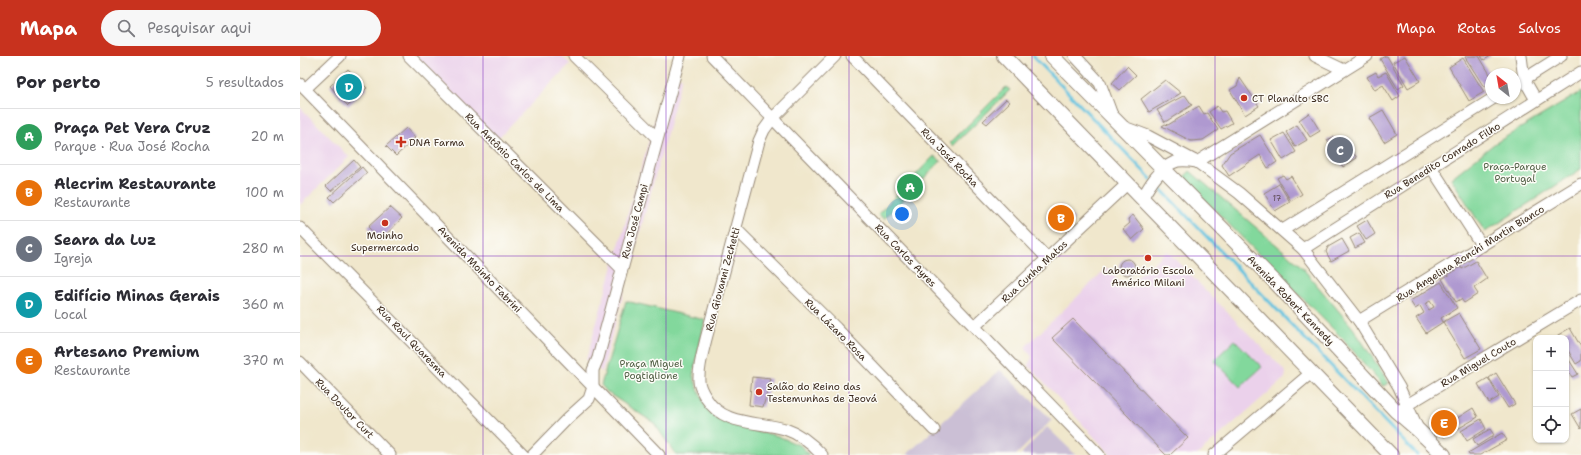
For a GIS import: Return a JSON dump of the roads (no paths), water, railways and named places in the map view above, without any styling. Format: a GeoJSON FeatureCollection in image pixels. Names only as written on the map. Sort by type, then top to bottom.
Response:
{"type":"FeatureCollection","features":[{"type":"Feature","properties":{"kind":"main road"},"geometry":{"type":"LineString","coordinates":[[1004,56],[1128,183],[1144,196],[1311,373],[1391,455]]}},
{"type":"Feature","properties":{"kind":"main road","name":"Avenida Robert Kennedy"},"geometry":{"type":"LineString","coordinates":[[1052,56],[1117,122],[1161,172],[1275,282],[1401,408],[1418,430],[1444,455]]}},
{"type":"Feature","properties":{"kind":"street"},"geometry":{"type":"LineString","coordinates":[[302,86],[340,56]]}},
{"type":"Feature","properties":{"kind":"street","name":"Rua Antônio Carlos de Lima"},"geometry":{"type":"LineString","coordinates":[[409,56],[621,268]]}},
{"type":"Feature","properties":{"kind":"street"},"geometry":{"type":"LineString","coordinates":[[574,56],[657,138]]}},
{"type":"Feature","properties":{"kind":"street","name":"Rua José Campi"},"geometry":{"type":"LineString","coordinates":[[593,387],[593,370],[598,358],[621,268],[680,56]]}},
{"type":"Feature","properties":{"kind":"street","name":"Rua Carlos Ayres"},"geometry":{"type":"LineString","coordinates":[[712,56],[1100,455]]}},
{"type":"Feature","properties":{"kind":"street","name":"Rua Giovanni Zechetti"},"geometry":{"type":"LineString","coordinates":[[822,455],[800,436],[785,429],[736,420],[714,408],[708,401],[699,383],[699,370],[759,142],[764,130],[772,119],[835,56]]}},
{"type":"Feature","properties":{"kind":"street","name":"Rua José Rocha"},"geometry":{"type":"LineString","coordinates":[[852,56],[1047,258]]}},
{"type":"Feature","properties":{"kind":"street","name":"Avenida Robert Kennedy"},"geometry":{"type":"LineString","coordinates":[[1075,56],[1100,83],[1117,122],[1148,136],[1197,162],[1239,193],[1303,249],[1359,321],[1388,368],[1401,408]]}},
{"type":"Feature","properties":{"kind":"street"},"geometry":{"type":"LineString","coordinates":[[1315,56],[1344,70]]}},
{"type":"Feature","properties":{"kind":"street"},"geometry":{"type":"LineString","coordinates":[[1144,196],[1161,172],[1170,164],[1184,160],[1197,162],[1367,56]]}},
{"type":"Feature","properties":{"kind":"street"},"geometry":{"type":"LineString","coordinates":[[1520,68],[1521,56]]}},
{"type":"Feature","properties":{"kind":"street"},"geometry":{"type":"LineString","coordinates":[[1521,81],[1561,56]]}},
{"type":"Feature","properties":{"kind":"street","name":"Rua Benedito Conrado Filho"},"geometry":{"type":"LineString","coordinates":[[1303,249],[1581,72]]}},
{"type":"Feature","properties":{"kind":"street"},"geometry":{"type":"LineString","coordinates":[[1521,84],[1536,100]]}},
{"type":"Feature","properties":{"kind":"street","name":"Avenida Moinho Fabrini"},"geometry":{"type":"LineString","coordinates":[[302,86],[659,455]]}},
{"type":"Feature","properties":{"kind":"street"},"geometry":{"type":"LineString","coordinates":[[1283,230],[1485,104]]}},
{"type":"Feature","properties":{"kind":"street"},"geometry":{"type":"LineString","coordinates":[[1431,167],[1482,246]]}},
{"type":"Feature","properties":{"kind":"street","name":"Rua Cunha Matos"},"geometry":{"type":"LineString","coordinates":[[975,326],[1128,183]]}},
{"type":"Feature","properties":{"kind":"street","name":"Rua Angelina Ronchi Martin Bianco"},"geometry":{"type":"LineString","coordinates":[[1359,321],[1581,184]]}},
{"type":"Feature","properties":{"kind":"street","name":"Rua Raul Quaresma"},"geometry":{"type":"LineString","coordinates":[[300,228],[523,455]]}},
{"type":"Feature","properties":{"kind":"street","name":"Rua Lázaro Rosa"},"geometry":{"type":"LineString","coordinates":[[736,229],[836,328],[934,430]]}},
{"type":"Feature","properties":{"kind":"street","name":"Rua Miguel Couto"},"geometry":{"type":"LineString","coordinates":[[1401,408],[1581,300]]}},
{"type":"Feature","properties":{"kind":"street","name":"Rua Doutor Curt"},"geometry":{"type":"LineString","coordinates":[[300,362],[390,455]]}},
{"type":"Feature","properties":{"kind":"street"},"geometry":{"type":"LineString","coordinates":[[1214,455],[1311,373]]}},
{"type":"Feature","properties":{"kind":"street"},"geometry":{"type":"LineString","coordinates":[[532,455],[589,399],[593,387]]}},
{"type":"Feature","properties":{"kind":"waterway"},"geometry":{"type":"LineString","coordinates":[[1033,56],[1151,179]]}},
{"type":"Feature","properties":{"kind":"waterway"},"geometry":{"type":"LineString","coordinates":[[1155,183],[1417,455]]}},
{"type":"Feature","properties":{"kind":"place","name":"Edifício Minas Gerais"},"geometry":{"type":"Point","coordinates":[349,87]}},
{"type":"Feature","properties":{"kind":"place","name":"CT Planalto SBC"},"geometry":{"type":"Point","coordinates":[1244,98]}},
{"type":"Feature","properties":{"kind":"place","name":"DNA Farma"},"geometry":{"type":"Point","coordinates":[401,142]}},
{"type":"Feature","properties":{"kind":"place","name":"Seara da Luz"},"geometry":{"type":"Point","coordinates":[1340,150]}},
{"type":"Feature","properties":{"kind":"place","name":"Praça Pet Vera Cruz"},"geometry":{"type":"Point","coordinates":[910,187]}},
{"type":"Feature","properties":{"kind":"place","name":"Alecrim Restaurante"},"geometry":{"type":"Point","coordinates":[1061,218]}},
{"type":"Feature","properties":{"kind":"place","name":"Moinho Supermercado"},"geometry":{"type":"Point","coordinates":[385,223]}},
{"type":"Feature","properties":{"kind":"place","name":"Laboratório Escola Américo Milani"},"geometry":{"type":"Point","coordinates":[1148,258]}},
{"type":"Feature","properties":{"kind":"place","name":"Salão do Reino das Testemunhas de Jeová"},"geometry":{"type":"Point","coordinates":[759,392]}},
{"type":"Feature","properties":{"kind":"place","name":"Artesano Premium"},"geometry":{"type":"Point","coordinates":[1444,423]}},
{"type":"Feature","properties":{"kind":"park label","name":"Praça-Parque Portugal"},"geometry":{"type":"Point","coordinates":[1515,172]}},
{"type":"Feature","properties":{"kind":"park label","name":"Praça Miguel Pogtiglione"},"geometry":{"type":"Point","coordinates":[651,368]}}]}
